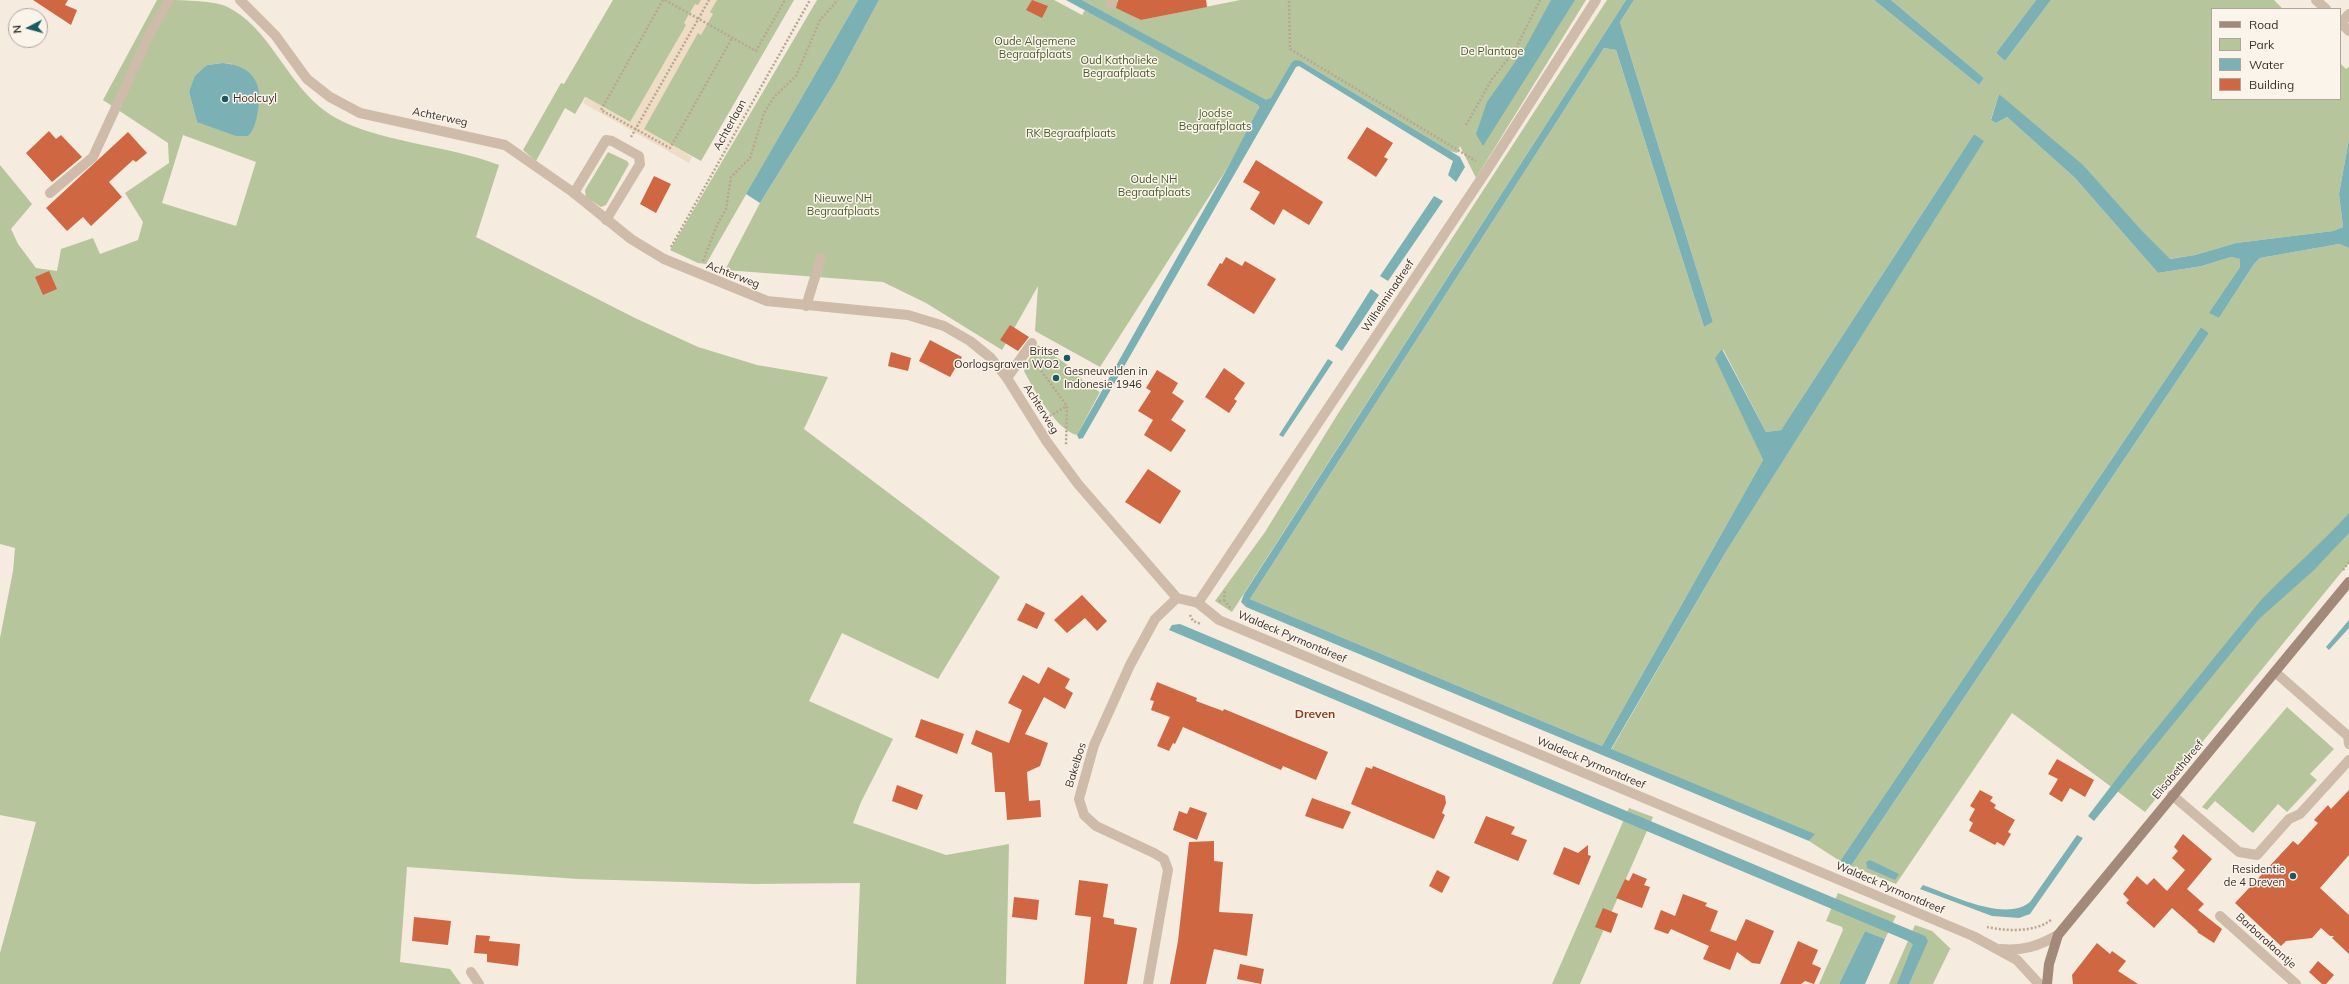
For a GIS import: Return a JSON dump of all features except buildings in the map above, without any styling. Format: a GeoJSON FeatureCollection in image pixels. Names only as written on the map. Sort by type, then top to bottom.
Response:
{"type":"FeatureCollection","features":[{"type":"Feature","properties":{"kind":"street"},"geometry":{"type":"LineString","coordinates":[[50,193],[93,157],[151,31],[169,0]]}},
{"type":"Feature","properties":{"kind":"street","name":"Achterweg"},"geometry":{"type":"LineString","coordinates":[[240,0],[275,35],[306,79],[330,97],[360,113],[505,145],[574,193],[631,239],[664,259],[767,301],[806,306],[850,308],[908,315],[928,319],[970,341],[991,358],[1007,378],[1064,466],[1177,598]]}},
{"type":"Feature","properties":{"kind":"street","name":"Wilhelminadreef"},"geometry":{"type":"LineString","coordinates":[[1198,603],[1487,170],[1596,0]]}},
{"type":"Feature","properties":{"kind":"street"},"geometry":{"type":"LineString","coordinates":[[2316,0],[2325,8]]}},
{"type":"Feature","properties":{"kind":"street"},"geometry":{"type":"LineString","coordinates":[[2344,19],[2349,31]]}},
{"type":"Feature","properties":{"kind":"street"},"geometry":{"type":"LineString","coordinates":[[574,193],[603,142],[609,139],[639,156],[640,164],[606,220]]}},
{"type":"Feature","properties":{"kind":"street"},"geometry":{"type":"LineString","coordinates":[[806,306],[821,258]]}},
{"type":"Feature","properties":{"kind":"street"},"geometry":{"type":"LineString","coordinates":[[1007,378],[1032,343]]}},
{"type":"Feature","properties":{"kind":"street","name":"Elisabethdreef"},"geometry":{"type":"LineString","coordinates":[[2047,984],[2049,964],[2058,935],[2349,582]]}},
{"type":"Feature","properties":{"kind":"street","name":"Waldeck Pyrmontdreef"},"geometry":{"type":"LineString","coordinates":[[1177,598],[1198,603],[1219,620],[1973,936],[2017,960],[2038,984]]}},
{"type":"Feature","properties":{"kind":"street","name":"Bakelbos"},"geometry":{"type":"LineString","coordinates":[[1148,984],[1168,870],[1164,859],[1096,826],[1084,816],[1079,799],[1094,745],[1130,665],[1155,619],[1177,598]]}},
{"type":"Feature","properties":{"kind":"street"},"geometry":{"type":"LineString","coordinates":[[2275,672],[2348,736],[2349,744]]}},
{"type":"Feature","properties":{"kind":"street"},"geometry":{"type":"LineString","coordinates":[[2172,795],[2239,852],[2257,855],[2289,819],[2300,814],[2349,760]]}},
{"type":"Feature","properties":{"kind":"street","name":"Barbaralaantje"},"geometry":{"type":"LineString","coordinates":[[2220,916],[2296,984]]}},
{"type":"Feature","properties":{"kind":"street","name":"Waldeck Pyrmontdreef"},"geometry":{"type":"LineString","coordinates":[[1997,949],[2018,951],[2036,947],[2058,935]]}},
{"type":"Feature","properties":{"kind":"street"},"geometry":{"type":"LineString","coordinates":[[471,972],[479,984]]}},
{"type":"Feature","properties":{"kind":"path"},"geometry":{"type":"LineString","coordinates":[[732,38],[670,148],[601,110],[664,0],[756,51],[785,0]]}},
{"type":"Feature","properties":{"kind":"path"},"geometry":{"type":"LineString","coordinates":[[626,148],[708,0]]}},
{"type":"Feature","properties":{"kind":"path","name":"Achterlaan"},"geometry":{"type":"LineString","coordinates":[[664,259],[810,0]]}},
{"type":"Feature","properties":{"kind":"path"},"geometry":{"type":"LineString","coordinates":[[698,274],[717,225],[726,209],[731,177],[750,158],[764,113],[774,97],[796,76],[820,20],[838,0]]}},
{"type":"Feature","properties":{"kind":"path"},"geometry":{"type":"LineString","coordinates":[[1466,125],[1492,79],[1515,50],[1540,0]]}},
{"type":"Feature","properties":{"kind":"path"},"geometry":{"type":"LineString","coordinates":[[1289,1],[1290,49],[1476,161]]}},
{"type":"Feature","properties":{"kind":"path"},"geometry":{"type":"LineString","coordinates":[[1022,357],[1034,361],[1067,406],[1068,432],[1064,466]]}},
{"type":"Feature","properties":{"kind":"path"},"geometry":{"type":"LineString","coordinates":[[1036,423],[1067,406]]}},
{"type":"Feature","properties":{"kind":"path"},"geometry":{"type":"LineString","coordinates":[[2339,574],[2349,562]]}},
{"type":"Feature","properties":{"kind":"path"},"geometry":{"type":"LineString","coordinates":[[1981,925],[1998,929],[2028,928],[2046,924],[2057,914]]}},
{"type":"Feature","properties":{"kind":"green space"},"geometry":{"type":"Polygon","coordinates":[[[157,0],[199,1],[223,5],[240,15],[255,28],[304,91],[319,106],[336,118],[354,126],[394,139],[479,158],[499,165],[476,237],[635,318],[698,347],[757,365],[828,377],[804,429],[1000,577],[938,679],[842,633],[809,701],[893,739],[861,802],[853,823],[946,855],[1009,844],[1006,984],[856,984],[860,883],[753,884],[578,879],[407,867],[400,962],[450,969],[461,984],[0,984],[0,953],[36,822],[0,815],[0,638],[13,571],[15,548],[0,544],[0,165],[32,204],[11,229],[18,244],[36,268],[57,271],[61,249],[93,238],[100,254],[138,240],[143,222],[125,193],[169,163],[168,143],[103,100],[157,0]],[[223,63],[207,65],[189,92],[197,122],[232,64],[223,63]],[[183,135],[162,203],[236,226],[256,162],[183,135]]]}},
{"type":"Feature","properties":{"kind":"green space"},"geometry":{"type":"Polygon","coordinates":[[[613,0],[794,0],[701,161],[585,97],[575,114],[565,108],[536,161],[523,150],[561,83],[564,84],[613,0]]]}},
{"type":"Feature","properties":{"kind":"green space"},"geometry":{"type":"Polygon","coordinates":[[[817,0],[858,0],[706,264],[698,263],[670,250],[817,0]]]}},
{"type":"Feature","properties":{"kind":"green space"},"geometry":{"type":"Polygon","coordinates":[[[879,0],[1054,0],[1082,15],[1085,10],[1258,105],[1259,111],[1228,167],[1100,367],[1035,331],[1038,286],[1002,350],[926,303],[883,282],[725,270],[760,203],[835,82],[879,0]]]}},
{"type":"Feature","properties":{"kind":"green space","name":"De Plantage"},"geometry":{"type":"Polygon","coordinates":[[[1082,0],[1117,0],[1118,8],[1141,20],[1240,0],[1586,0],[1476,178],[1460,146],[1457,153],[1450,151],[1301,61],[1291,63],[1271,99],[1266,101],[1082,0]]]}},
{"type":"Feature","properties":{"kind":"green space"},"geometry":{"type":"Polygon","coordinates":[[[1607,0],[1626,0],[1232,612],[1215,601],[1265,532],[1339,412],[1607,0]]]}},
{"type":"Feature","properties":{"kind":"green space"},"geometry":{"type":"Polygon","coordinates":[[[1634,0],[1874,0],[1979,85],[1984,78],[1891,0],[2036,0],[1996,53],[2005,61],[2051,0],[2274,0],[2282,8],[2211,8],[2211,100],[2341,100],[2341,64],[2346,69],[2349,67],[2349,139],[2339,194],[2343,227],[2333,231],[2236,243],[2195,255],[2169,259],[1999,94],[1991,119],[1996,123],[2007,117],[2075,178],[2158,273],[2202,266],[2231,257],[2241,259],[2240,267],[2210,313],[2219,318],[2254,264],[2260,258],[2339,244],[2349,248],[2349,563],[2145,812],[2012,713],[1896,884],[1851,866],[2209,333],[2201,327],[1840,861],[1809,841],[1814,834],[1611,750],[1724,555],[1983,141],[1974,134],[1781,430],[1766,432],[1723,349],[1716,358],[1763,460],[1602,746],[1250,599],[1604,48],[1616,50],[1704,327],[1713,322],[1620,22],[1634,0]]]}},
{"type":"Feature","properties":{"kind":"green space"},"geometry":{"type":"Polygon","coordinates":[[[608,152],[627,161],[629,164],[606,205],[601,207],[586,197],[585,190],[608,152]]]}},
{"type":"Feature","properties":{"kind":"green space"},"geometry":{"type":"Polygon","coordinates":[[[1038,345],[1065,363],[1089,386],[1100,392],[1077,435],[1069,432],[1054,418],[1046,408],[1024,371],[1026,364],[1038,345]]]}},
{"type":"Feature","properties":{"kind":"green space"},"geometry":{"type":"Polygon","coordinates":[[[2287,707],[2334,749],[2310,774],[2317,780],[2287,812],[2278,804],[2253,833],[2215,801],[2207,810],[2202,807],[2287,707]]]}},
{"type":"Feature","properties":{"kind":"green space"},"geometry":{"type":"Polygon","coordinates":[[[1629,808],[1653,817],[1580,984],[1552,984],[1629,808]]]}},
{"type":"Feature","properties":{"kind":"green space"},"geometry":{"type":"Polygon","coordinates":[[[1838,893],[1896,916],[1885,939],[1865,931],[1839,984],[1819,984],[1843,930],[1842,927],[1826,921],[1838,893]]]}},
{"type":"Feature","properties":{"kind":"green space"},"geometry":{"type":"Polygon","coordinates":[[[1915,925],[1932,931],[1952,950],[1950,949],[1933,984],[1889,984],[1915,925]]]}},
{"type":"Feature","properties":{"kind":"shaded area"},"geometry":{"type":"Polygon","coordinates":[[[701,0],[717,0],[710,12],[713,14],[701,35],[698,33],[644,129],[692,157],[689,163],[583,103],[586,97],[630,122],[686,25],[684,23],[689,14],[695,4],[698,5],[701,0]]]}},
{"type":"Feature","properties":{"kind":"water"},"geometry":{"type":"Polygon","coordinates":[[[858,0],[879,0],[835,82],[760,203],[746,194],[858,0]]]}},
{"type":"Feature","properties":{"kind":"water"},"geometry":{"type":"Polygon","coordinates":[[[1066,0],[1082,0],[1266,100],[1271,98],[1291,63],[1295,60],[1301,61],[1460,157],[1465,167],[1456,182],[1448,175],[1453,161],[1299,66],[1296,67],[1083,438],[1079,439],[1077,435],[1228,167],[1259,108],[1258,105],[1066,0]]]}},
{"type":"Feature","properties":{"kind":"water"},"geometry":{"type":"Polygon","coordinates":[[[1551,0],[1575,0],[1483,146],[1476,134],[1487,102],[1525,48],[1551,0]]]}},
{"type":"Feature","properties":{"kind":"water"},"geometry":{"type":"Polygon","coordinates":[[[1626,0],[1634,0],[1620,22],[1713,322],[1704,327],[1616,50],[1604,48],[1250,599],[1602,746],[1763,460],[1715,358],[1722,349],[1766,432],[1781,430],[1974,134],[1984,141],[1724,555],[1611,749],[1815,834],[1809,841],[1246,607],[1241,602],[1244,594],[1626,0]]]}},
{"type":"Feature","properties":{"kind":"water"},"geometry":{"type":"Polygon","coordinates":[[[1874,0],[1891,0],[1984,78],[1979,85],[1874,0]]]}},
{"type":"Feature","properties":{"kind":"water"},"geometry":{"type":"Polygon","coordinates":[[[2036,0],[2051,0],[2005,61],[1996,53],[2036,0]]]}},
{"type":"Feature","properties":{"kind":"water","name":"Hoolcuyl"},"geometry":{"type":"Polygon","coordinates":[[[223,63],[233,65],[248,72],[257,84],[259,91],[258,110],[254,127],[248,136],[236,136],[197,122],[189,92],[195,76],[207,65],[223,63]]]}},
{"type":"Feature","properties":{"kind":"water"},"geometry":{"type":"Polygon","coordinates":[[[1999,94],[2083,165],[2142,231],[2170,259],[2195,255],[2236,243],[2333,231],[2343,227],[2339,194],[2349,139],[2349,248],[2339,244],[2260,258],[2254,264],[2219,318],[2209,313],[2240,267],[2240,259],[2231,257],[2202,266],[2158,273],[2075,178],[2007,117],[1996,123],[1991,120],[1999,94]]]}},
{"type":"Feature","properties":{"kind":"water"},"geometry":{"type":"Polygon","coordinates":[[[1434,196],[1443,201],[1388,281],[1380,276],[1434,196]]]}},
{"type":"Feature","properties":{"kind":"water"},"geometry":{"type":"Polygon","coordinates":[[[1371,289],[1379,295],[1342,351],[1335,346],[1371,289]]]}},
{"type":"Feature","properties":{"kind":"water"},"geometry":{"type":"Polygon","coordinates":[[[2201,327],[2209,333],[1851,866],[1840,861],[2201,327]]]}},
{"type":"Feature","properties":{"kind":"water"},"geometry":{"type":"Polygon","coordinates":[[[1328,359],[1333,362],[1283,437],[1279,435],[1328,359]]]}},
{"type":"Feature","properties":{"kind":"water"},"geometry":{"type":"Polygon","coordinates":[[[2349,513],[2349,533],[2314,570],[2259,619],[2094,821],[2088,816],[2131,760],[2261,600],[2349,513]]]}},
{"type":"Feature","properties":{"kind":"water"},"geometry":{"type":"Polygon","coordinates":[[[2349,620],[2349,628],[2329,650],[2326,647],[2349,620]]]}},
{"type":"Feature","properties":{"kind":"water"},"geometry":{"type":"Polygon","coordinates":[[[1180,624],[1925,936],[1928,941],[1909,984],[1897,984],[1913,944],[1908,941],[1169,630],[1172,625],[1180,624]]]}},
{"type":"Feature","properties":{"kind":"water"},"geometry":{"type":"Polygon","coordinates":[[[2077,835],[2083,838],[2030,914],[2019,918],[1992,916],[1920,889],[1923,885],[1977,905],[1992,908],[2019,908],[2030,902],[2077,835]]]}},
{"type":"Feature","properties":{"kind":"water"},"geometry":{"type":"Polygon","coordinates":[[[1870,860],[1899,874],[1895,880],[1867,868],[1866,862],[1870,860]]]}},
{"type":"Feature","properties":{"kind":"water"},"geometry":{"type":"Polygon","coordinates":[[[1865,931],[1885,939],[1865,984],[1839,984],[1865,931]]]}},
{"type":"Feature","properties":{"kind":"place","name":"Hoolcuyl"},"geometry":{"type":"Point","coordinates":[225,99]}},
{"type":"Feature","properties":{"kind":"place","name":"Britse Oorlogsgraven WO2"},"geometry":{"type":"Point","coordinates":[1067,358]}},
{"type":"Feature","properties":{"kind":"place","name":"Gesneuvelden in Indonesie 1946"},"geometry":{"type":"Point","coordinates":[1056,378]}},
{"type":"Feature","properties":{"kind":"place","name":"Residentie de 4 Dreven"},"geometry":{"type":"Point","coordinates":[2293,876]}},
{"type":"Feature","properties":{"kind":"district","name":"Dreven"},"geometry":{"type":"Point","coordinates":[1315,714]}},
{"type":"Feature","properties":{"kind":"park label","name":"Oude Algemene Begraafplaats"},"geometry":{"type":"Point","coordinates":[1035,48]}},
{"type":"Feature","properties":{"kind":"park label","name":"Oud Katholieke Begraafplaats"},"geometry":{"type":"Point","coordinates":[1119,67]}},
{"type":"Feature","properties":{"kind":"park label","name":"Joodse Begraafplaats"},"geometry":{"type":"Point","coordinates":[1215,120]}},
{"type":"Feature","properties":{"kind":"park label","name":"RK Begraafplaats"},"geometry":{"type":"Point","coordinates":[1071,134]}},
{"type":"Feature","properties":{"kind":"park label","name":"Oude NH Begraafplaats"},"geometry":{"type":"Point","coordinates":[1154,186]}},
{"type":"Feature","properties":{"kind":"park label","name":"Nieuwe NH Begraafplaats"},"geometry":{"type":"Point","coordinates":[843,205]}}]}
